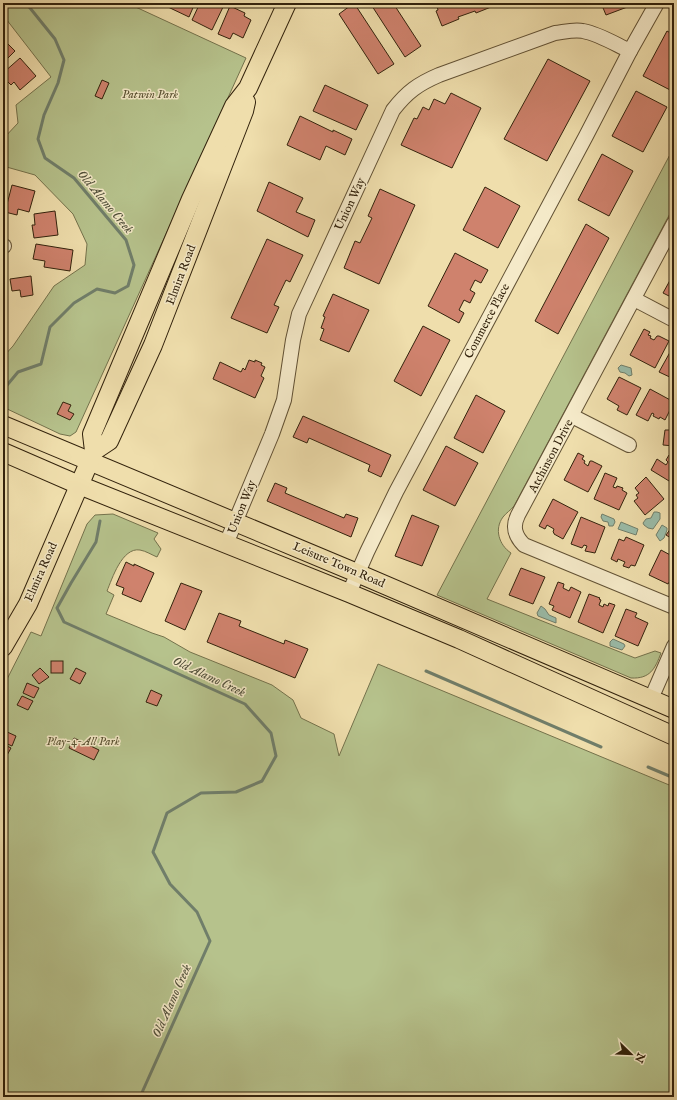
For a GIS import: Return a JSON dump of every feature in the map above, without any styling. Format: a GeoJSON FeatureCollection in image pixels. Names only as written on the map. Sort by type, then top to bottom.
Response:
{"type":"FeatureCollection","features":[{"type":"Feature","properties":{"kind":"main road","name":"Elmira Road"},"geometry":{"type":"LineString","coordinates":[[3,646],[28,604],[92,456],[109,441],[153,345],[244,111],[248,88],[284,4]]}},
{"type":"Feature","properties":{"kind":"main road","name":"Leisure Town Road"},"geometry":{"type":"LineString","coordinates":[[3,425],[92,456],[235,522],[674,709]]}},
{"type":"Feature","properties":{"kind":"main road","name":"Leisure Town Road"},"geometry":{"type":"LineString","coordinates":[[3,452],[79,485],[349,593],[459,639],[674,736]]}},
{"type":"Feature","properties":{"kind":"main road"},"geometry":{"type":"LineString","coordinates":[[594,700],[608,696],[638,708],[651,700]]}},
{"type":"Feature","properties":{"kind":"main road"},"geometry":{"type":"LineString","coordinates":[[642,722],[657,714],[674,721]]}},
{"type":"Feature","properties":{"kind":"street","name":"Commerce Place"},"geometry":{"type":"LineString","coordinates":[[349,593],[396,492],[630,51],[657,3]]}},
{"type":"Feature","properties":{"kind":"street","name":"Union Way"},"geometry":{"type":"LineString","coordinates":[[226,544],[276,424],[284,400],[299,314],[393,110],[402,97],[412,89],[434,77],[554,33],[583,31],[630,51]]}},
{"type":"Feature","properties":{"kind":"street","name":"Atchinson Drive"},"geometry":{"type":"LineString","coordinates":[[674,223],[516,520],[515,529],[519,539],[524,545],[674,607]]}},
{"type":"Feature","properties":{"kind":"street"},"geometry":{"type":"LineString","coordinates":[[634,299],[674,320]]}},
{"type":"Feature","properties":{"kind":"street"},"geometry":{"type":"LineString","coordinates":[[572,416],[629,445]]}},
{"type":"Feature","properties":{"kind":"street"},"geometry":{"type":"LineString","coordinates":[[651,700],[674,646]]}},
{"type":"Feature","properties":{"kind":"green space","name":"Patwin Park"},"geometry":{"type":"Polygon","coordinates":[[[3,3],[127,3],[246,58],[76,432],[70,436],[60,434],[3,407],[3,357],[13,346],[54,286],[85,265],[87,244],[73,214],[35,175],[3,166],[3,139],[18,123],[16,105],[51,77],[3,15],[3,3]]]}},
{"type":"Feature","properties":{"kind":"green space"},"geometry":{"type":"Polygon","coordinates":[[[674,147],[674,206],[514,506],[500,522],[498,532],[499,536],[503,546],[511,553],[487,599],[635,658],[655,651],[661,653],[651,672],[643,677],[631,678],[437,595],[674,147]]]}},
{"type":"Feature","properties":{"kind":"green space","name":"Play-4-All Park"},"geometry":{"type":"Polygon","coordinates":[[[113,514],[158,533],[154,539],[161,549],[157,557],[147,552],[134,550],[123,558],[107,591],[114,595],[106,614],[164,637],[190,652],[272,685],[293,700],[301,718],[334,734],[339,756],[378,664],[674,787],[674,1097],[3,1097],[3,687],[31,632],[41,636],[87,524],[95,515],[113,514]]]}},
{"type":"Feature","properties":{"kind":"shaded area"},"geometry":{"type":"Polygon","coordinates":[[[621,365],[631,368],[632,375],[629,376],[620,372],[618,368],[621,365]]]}},
{"type":"Feature","properties":{"kind":"shaded area"},"geometry":{"type":"Polygon","coordinates":[[[654,512],[660,513],[660,519],[653,529],[648,528],[643,523],[646,519],[651,518],[654,512]]]}},
{"type":"Feature","properties":{"kind":"shaded area"},"geometry":{"type":"Polygon","coordinates":[[[602,514],[614,519],[615,522],[613,526],[609,526],[608,522],[603,521],[601,517],[602,514]]]}},
{"type":"Feature","properties":{"kind":"shaded area"},"geometry":{"type":"Polygon","coordinates":[[[621,522],[638,529],[636,535],[618,529],[621,522]]]}},
{"type":"Feature","properties":{"kind":"shaded area"},"geometry":{"type":"Polygon","coordinates":[[[662,525],[667,528],[667,530],[664,538],[660,541],[656,535],[662,525]]]}},
{"type":"Feature","properties":{"kind":"shaded area"},"geometry":{"type":"Polygon","coordinates":[[[541,606],[549,615],[556,618],[556,623],[538,616],[537,613],[541,606]]]}},
{"type":"Feature","properties":{"kind":"shaded area"},"geometry":{"type":"Polygon","coordinates":[[[613,639],[624,644],[625,646],[622,650],[610,646],[610,642],[613,639]]]}},
{"type":"Feature","properties":{"kind":"building"},"geometry":{"type":"Polygon","coordinates":[[[170,3],[195,3],[189,17],[168,7],[170,3]]]}},
{"type":"Feature","properties":{"kind":"building"},"geometry":{"type":"Polygon","coordinates":[[[200,3],[210,7],[212,3],[225,3],[212,30],[192,20],[200,3]]]}},
{"type":"Feature","properties":{"kind":"building"},"geometry":{"type":"Polygon","coordinates":[[[354,3],[394,64],[378,74],[339,14],[354,3]]]}},
{"type":"Feature","properties":{"kind":"building"},"geometry":{"type":"Polygon","coordinates":[[[376,3],[393,3],[421,46],[405,57],[372,6],[376,3]]]}},
{"type":"Feature","properties":{"kind":"building"},"geometry":{"type":"Polygon","coordinates":[[[436,3],[501,3],[476,13],[475,11],[458,17],[459,19],[442,26],[436,11],[438,10],[436,3]]]}},
{"type":"Feature","properties":{"kind":"building"},"geometry":{"type":"Polygon","coordinates":[[[601,3],[629,3],[630,6],[606,15],[601,3]]]}},
{"type":"Feature","properties":{"kind":"building"},"geometry":{"type":"Polygon","coordinates":[[[230,6],[245,13],[244,16],[251,20],[243,38],[233,33],[230,39],[218,34],[230,6]]]}},
{"type":"Feature","properties":{"kind":"building"},"geometry":{"type":"Polygon","coordinates":[[[667,31],[674,35],[674,92],[643,76],[667,31]]]}},
{"type":"Feature","properties":{"kind":"building"},"geometry":{"type":"Polygon","coordinates":[[[3,39],[15,51],[3,63],[3,39]]]}},
{"type":"Feature","properties":{"kind":"building"},"geometry":{"type":"Polygon","coordinates":[[[20,58],[36,76],[20,90],[14,82],[11,85],[3,77],[3,73],[20,58]]]}},
{"type":"Feature","properties":{"kind":"building"},"geometry":{"type":"Polygon","coordinates":[[[548,59],[590,81],[547,161],[504,139],[548,59]]]}},
{"type":"Feature","properties":{"kind":"building"},"geometry":{"type":"Polygon","coordinates":[[[102,80],[109,83],[102,99],[95,96],[102,80]]]}},
{"type":"Feature","properties":{"kind":"building"},"geometry":{"type":"Polygon","coordinates":[[[325,85],[368,105],[356,130],[313,111],[325,85]]]}},
{"type":"Feature","properties":{"kind":"building"},"geometry":{"type":"Polygon","coordinates":[[[636,91],[667,107],[643,152],[612,136],[636,91]]]}},
{"type":"Feature","properties":{"kind":"building"},"geometry":{"type":"Polygon","coordinates":[[[451,93],[481,108],[452,168],[401,145],[414,118],[417,119],[423,107],[429,110],[434,99],[445,104],[451,93]]]}},
{"type":"Feature","properties":{"kind":"building"},"geometry":{"type":"Polygon","coordinates":[[[300,116],[333,132],[333,130],[352,139],[345,155],[326,146],[320,160],[287,145],[300,116]]]}},
{"type":"Feature","properties":{"kind":"building"},"geometry":{"type":"Polygon","coordinates":[[[602,154],[633,171],[609,216],[578,200],[602,154]]]}},
{"type":"Feature","properties":{"kind":"building"},"geometry":{"type":"Polygon","coordinates":[[[269,182],[303,198],[296,212],[315,220],[308,237],[257,211],[269,182]]]}},
{"type":"Feature","properties":{"kind":"building"},"geometry":{"type":"Polygon","coordinates":[[[12,185],[35,191],[29,212],[18,209],[17,215],[5,212],[12,185]]]}},
{"type":"Feature","properties":{"kind":"building"},"geometry":{"type":"Polygon","coordinates":[[[485,187],[520,206],[498,248],[463,230],[485,187]]]}},
{"type":"Feature","properties":{"kind":"building"},"geometry":{"type":"Polygon","coordinates":[[[3,189],[7,190],[3,201],[3,189]]]}},
{"type":"Feature","properties":{"kind":"building"},"geometry":{"type":"Polygon","coordinates":[[[380,189],[415,205],[379,284],[344,268],[355,241],[360,243],[372,218],[368,216],[380,189]]]}},
{"type":"Feature","properties":{"kind":"building"},"geometry":{"type":"Polygon","coordinates":[[[55,211],[58,235],[34,238],[32,225],[35,225],[34,214],[55,211]]]}},
{"type":"Feature","properties":{"kind":"building"},"geometry":{"type":"Polygon","coordinates":[[[586,224],[609,238],[558,334],[535,321],[586,224]]]}},
{"type":"Feature","properties":{"kind":"building"},"geometry":{"type":"Polygon","coordinates":[[[267,239],[303,255],[290,282],[286,280],[274,305],[279,307],[267,333],[231,318],[267,239]]]}},
{"type":"Feature","properties":{"kind":"building"},"geometry":{"type":"Polygon","coordinates":[[[36,244],[73,250],[70,271],[44,267],[45,261],[33,259],[36,244]]]}},
{"type":"Feature","properties":{"kind":"building"},"geometry":{"type":"Polygon","coordinates":[[[455,253],[488,270],[481,283],[475,280],[470,290],[475,293],[470,303],[464,300],[459,310],[464,313],[459,323],[428,306],[455,253]]]}},
{"type":"Feature","properties":{"kind":"building"},"geometry":{"type":"Polygon","coordinates":[[[674,273],[674,294],[671,292],[669,296],[663,293],[674,273]]]}},
{"type":"Feature","properties":{"kind":"building"},"geometry":{"type":"Polygon","coordinates":[[[31,276],[33,295],[21,297],[20,290],[12,291],[10,279],[31,276]]]}},
{"type":"Feature","properties":{"kind":"building"},"geometry":{"type":"Polygon","coordinates":[[[333,294],[369,310],[349,352],[320,340],[324,329],[321,328],[325,317],[323,316],[333,294]]]}},
{"type":"Feature","properties":{"kind":"building"},"geometry":{"type":"Polygon","coordinates":[[[423,326],[450,340],[421,396],[394,381],[423,326]]]}},
{"type":"Feature","properties":{"kind":"building"},"geometry":{"type":"Polygon","coordinates":[[[644,329],[650,332],[648,335],[654,340],[657,336],[659,336],[669,341],[655,368],[630,355],[644,329]]]}},
{"type":"Feature","properties":{"kind":"building"},"geometry":{"type":"Polygon","coordinates":[[[674,345],[674,379],[659,372],[674,345]]]}},
{"type":"Feature","properties":{"kind":"building"},"geometry":{"type":"Polygon","coordinates":[[[249,360],[255,362],[255,360],[262,363],[261,365],[265,367],[261,376],[264,378],[255,398],[213,379],[220,362],[241,372],[243,368],[245,370],[249,360]]]}},
{"type":"Feature","properties":{"kind":"building"},"geometry":{"type":"Polygon","coordinates":[[[619,377],[641,388],[627,415],[617,410],[619,406],[607,399],[619,377]]]}},
{"type":"Feature","properties":{"kind":"building"},"geometry":{"type":"Polygon","coordinates":[[[650,389],[674,402],[665,420],[660,417],[659,419],[653,416],[654,414],[652,413],[648,421],[636,415],[650,389]]]}},
{"type":"Feature","properties":{"kind":"building"},"geometry":{"type":"Polygon","coordinates":[[[476,395],[505,411],[483,453],[454,438],[476,395]]]}},
{"type":"Feature","properties":{"kind":"building"},"geometry":{"type":"Polygon","coordinates":[[[63,402],[71,405],[68,411],[74,414],[70,420],[57,414],[63,402]]]}},
{"type":"Feature","properties":{"kind":"building"},"geometry":{"type":"Polygon","coordinates":[[[303,416],[391,455],[381,477],[368,471],[370,465],[309,438],[307,443],[293,437],[303,416]]]}},
{"type":"Feature","properties":{"kind":"building"},"geometry":{"type":"Polygon","coordinates":[[[672,426],[674,427],[674,446],[663,445],[665,430],[672,430],[672,426]]]}},
{"type":"Feature","properties":{"kind":"building"},"geometry":{"type":"Polygon","coordinates":[[[446,446],[478,463],[455,506],[423,490],[446,446]]]}},
{"type":"Feature","properties":{"kind":"building"},"geometry":{"type":"Polygon","coordinates":[[[674,452],[674,484],[651,470],[657,459],[666,465],[668,462],[666,460],[669,455],[672,456],[674,452]]]}},
{"type":"Feature","properties":{"kind":"building"},"geometry":{"type":"Polygon","coordinates":[[[578,453],[584,456],[582,459],[588,466],[590,461],[592,461],[602,466],[588,492],[564,480],[578,453]]]}},
{"type":"Feature","properties":{"kind":"building"},"geometry":{"type":"Polygon","coordinates":[[[605,473],[617,478],[613,487],[616,488],[617,486],[623,488],[622,490],[627,493],[619,510],[594,499],[605,473]]]}},
{"type":"Feature","properties":{"kind":"building"},"geometry":{"type":"Polygon","coordinates":[[[646,477],[664,499],[645,515],[634,501],[638,498],[636,495],[639,493],[635,488],[646,477]]]}},
{"type":"Feature","properties":{"kind":"building"},"geometry":{"type":"Polygon","coordinates":[[[275,483],[287,488],[285,493],[344,518],[346,514],[358,518],[351,537],[267,501],[275,483]]]}},
{"type":"Feature","properties":{"kind":"building"},"geometry":{"type":"Polygon","coordinates":[[[553,499],[578,512],[563,539],[554,534],[554,529],[547,525],[545,529],[539,526],[553,499]]]}},
{"type":"Feature","properties":{"kind":"building"},"geometry":{"type":"Polygon","coordinates":[[[412,515],[439,526],[422,566],[395,556],[412,515]]]}},
{"type":"Feature","properties":{"kind":"building"},"geometry":{"type":"Polygon","coordinates":[[[581,517],[605,527],[595,553],[585,551],[587,546],[584,545],[582,548],[571,544],[581,517]]]}},
{"type":"Feature","properties":{"kind":"building"},"geometry":{"type":"Polygon","coordinates":[[[674,524],[674,540],[666,535],[674,524]]]}},
{"type":"Feature","properties":{"kind":"building"},"geometry":{"type":"Polygon","coordinates":[[[626,537],[644,545],[635,566],[631,565],[629,568],[623,566],[625,562],[618,559],[617,562],[611,559],[619,539],[624,541],[626,537]]]}},
{"type":"Feature","properties":{"kind":"building"},"geometry":{"type":"Polygon","coordinates":[[[661,550],[674,557],[674,570],[671,573],[674,574],[668,584],[649,575],[661,550]]]}},
{"type":"Feature","properties":{"kind":"building"},"geometry":{"type":"Polygon","coordinates":[[[126,562],[154,573],[141,602],[122,594],[124,588],[116,585],[126,562]]]}},
{"type":"Feature","properties":{"kind":"building"},"geometry":{"type":"Polygon","coordinates":[[[521,568],[545,577],[533,604],[509,595],[521,568]]]}},
{"type":"Feature","properties":{"kind":"building"},"geometry":{"type":"Polygon","coordinates":[[[558,582],[564,584],[563,588],[569,591],[571,587],[581,592],[570,618],[552,610],[554,606],[549,604],[558,582]]]}},
{"type":"Feature","properties":{"kind":"building"},"geometry":{"type":"Polygon","coordinates":[[[181,583],[202,591],[185,630],[165,621],[181,583]]]}},
{"type":"Feature","properties":{"kind":"building"},"geometry":{"type":"Polygon","coordinates":[[[589,594],[600,598],[599,599],[601,600],[599,605],[603,607],[604,604],[608,606],[609,603],[615,605],[603,633],[578,622],[589,594]]]}},
{"type":"Feature","properties":{"kind":"building"},"geometry":{"type":"Polygon","coordinates":[[[626,609],[637,613],[635,617],[648,623],[638,646],[615,636],[626,609]]]}},
{"type":"Feature","properties":{"kind":"building"},"geometry":{"type":"Polygon","coordinates":[[[219,613],[241,621],[239,626],[284,644],[285,640],[308,649],[295,678],[207,642],[219,613]]]}},
{"type":"Feature","properties":{"kind":"building"},"geometry":{"type":"Polygon","coordinates":[[[51,661],[63,661],[63,673],[51,673],[51,661]]]}},
{"type":"Feature","properties":{"kind":"building"},"geometry":{"type":"Polygon","coordinates":[[[40,668],[49,677],[39,684],[32,675],[40,668]]]}},
{"type":"Feature","properties":{"kind":"building"},"geometry":{"type":"Polygon","coordinates":[[[76,668],[86,673],[80,684],[70,679],[76,668]]]}},
{"type":"Feature","properties":{"kind":"building"},"geometry":{"type":"Polygon","coordinates":[[[27,683],[39,688],[34,698],[23,693],[27,683]]]}},
{"type":"Feature","properties":{"kind":"building"},"geometry":{"type":"Polygon","coordinates":[[[151,690],[162,695],[157,706],[146,702],[151,690]]]}},
{"type":"Feature","properties":{"kind":"building"},"geometry":{"type":"Polygon","coordinates":[[[22,696],[33,701],[28,710],[17,705],[22,696]]]}},
{"type":"Feature","properties":{"kind":"building"},"geometry":{"type":"Polygon","coordinates":[[[5,731],[16,736],[12,746],[3,742],[3,735],[5,731]]]}},
{"type":"Feature","properties":{"kind":"building"},"geometry":{"type":"Polygon","coordinates":[[[74,738],[99,750],[94,760],[69,748],[74,738]]]}},
{"type":"Feature","properties":{"kind":"building"},"geometry":{"type":"Polygon","coordinates":[[[3,744],[11,748],[6,757],[3,756],[3,744]]]}},
{"type":"Feature","properties":{"kind":"waterway","name":"Old Alamo Creek"},"geometry":{"type":"LineString","coordinates":[[3,390],[18,372],[41,364],[50,327],[74,303],[97,289],[115,293],[128,286],[134,265],[126,240],[74,178],[45,158],[38,139],[44,115],[58,83],[64,60],[55,39],[26,3]]}},
{"type":"Feature","properties":{"kind":"waterway","name":"Old Alamo Creek"},"geometry":{"type":"LineString","coordinates":[[100,521],[96,542],[57,608],[64,622],[245,704],[271,733],[276,756],[262,781],[236,792],[201,793],[167,813],[153,852],[170,884],[197,912],[210,941],[140,1097]]}},
{"type":"Feature","properties":{"kind":"waterway"},"geometry":{"type":"LineString","coordinates":[[426,671],[601,747]]}},
{"type":"Feature","properties":{"kind":"waterway"},"geometry":{"type":"LineString","coordinates":[[648,767],[674,778]]}}]}
